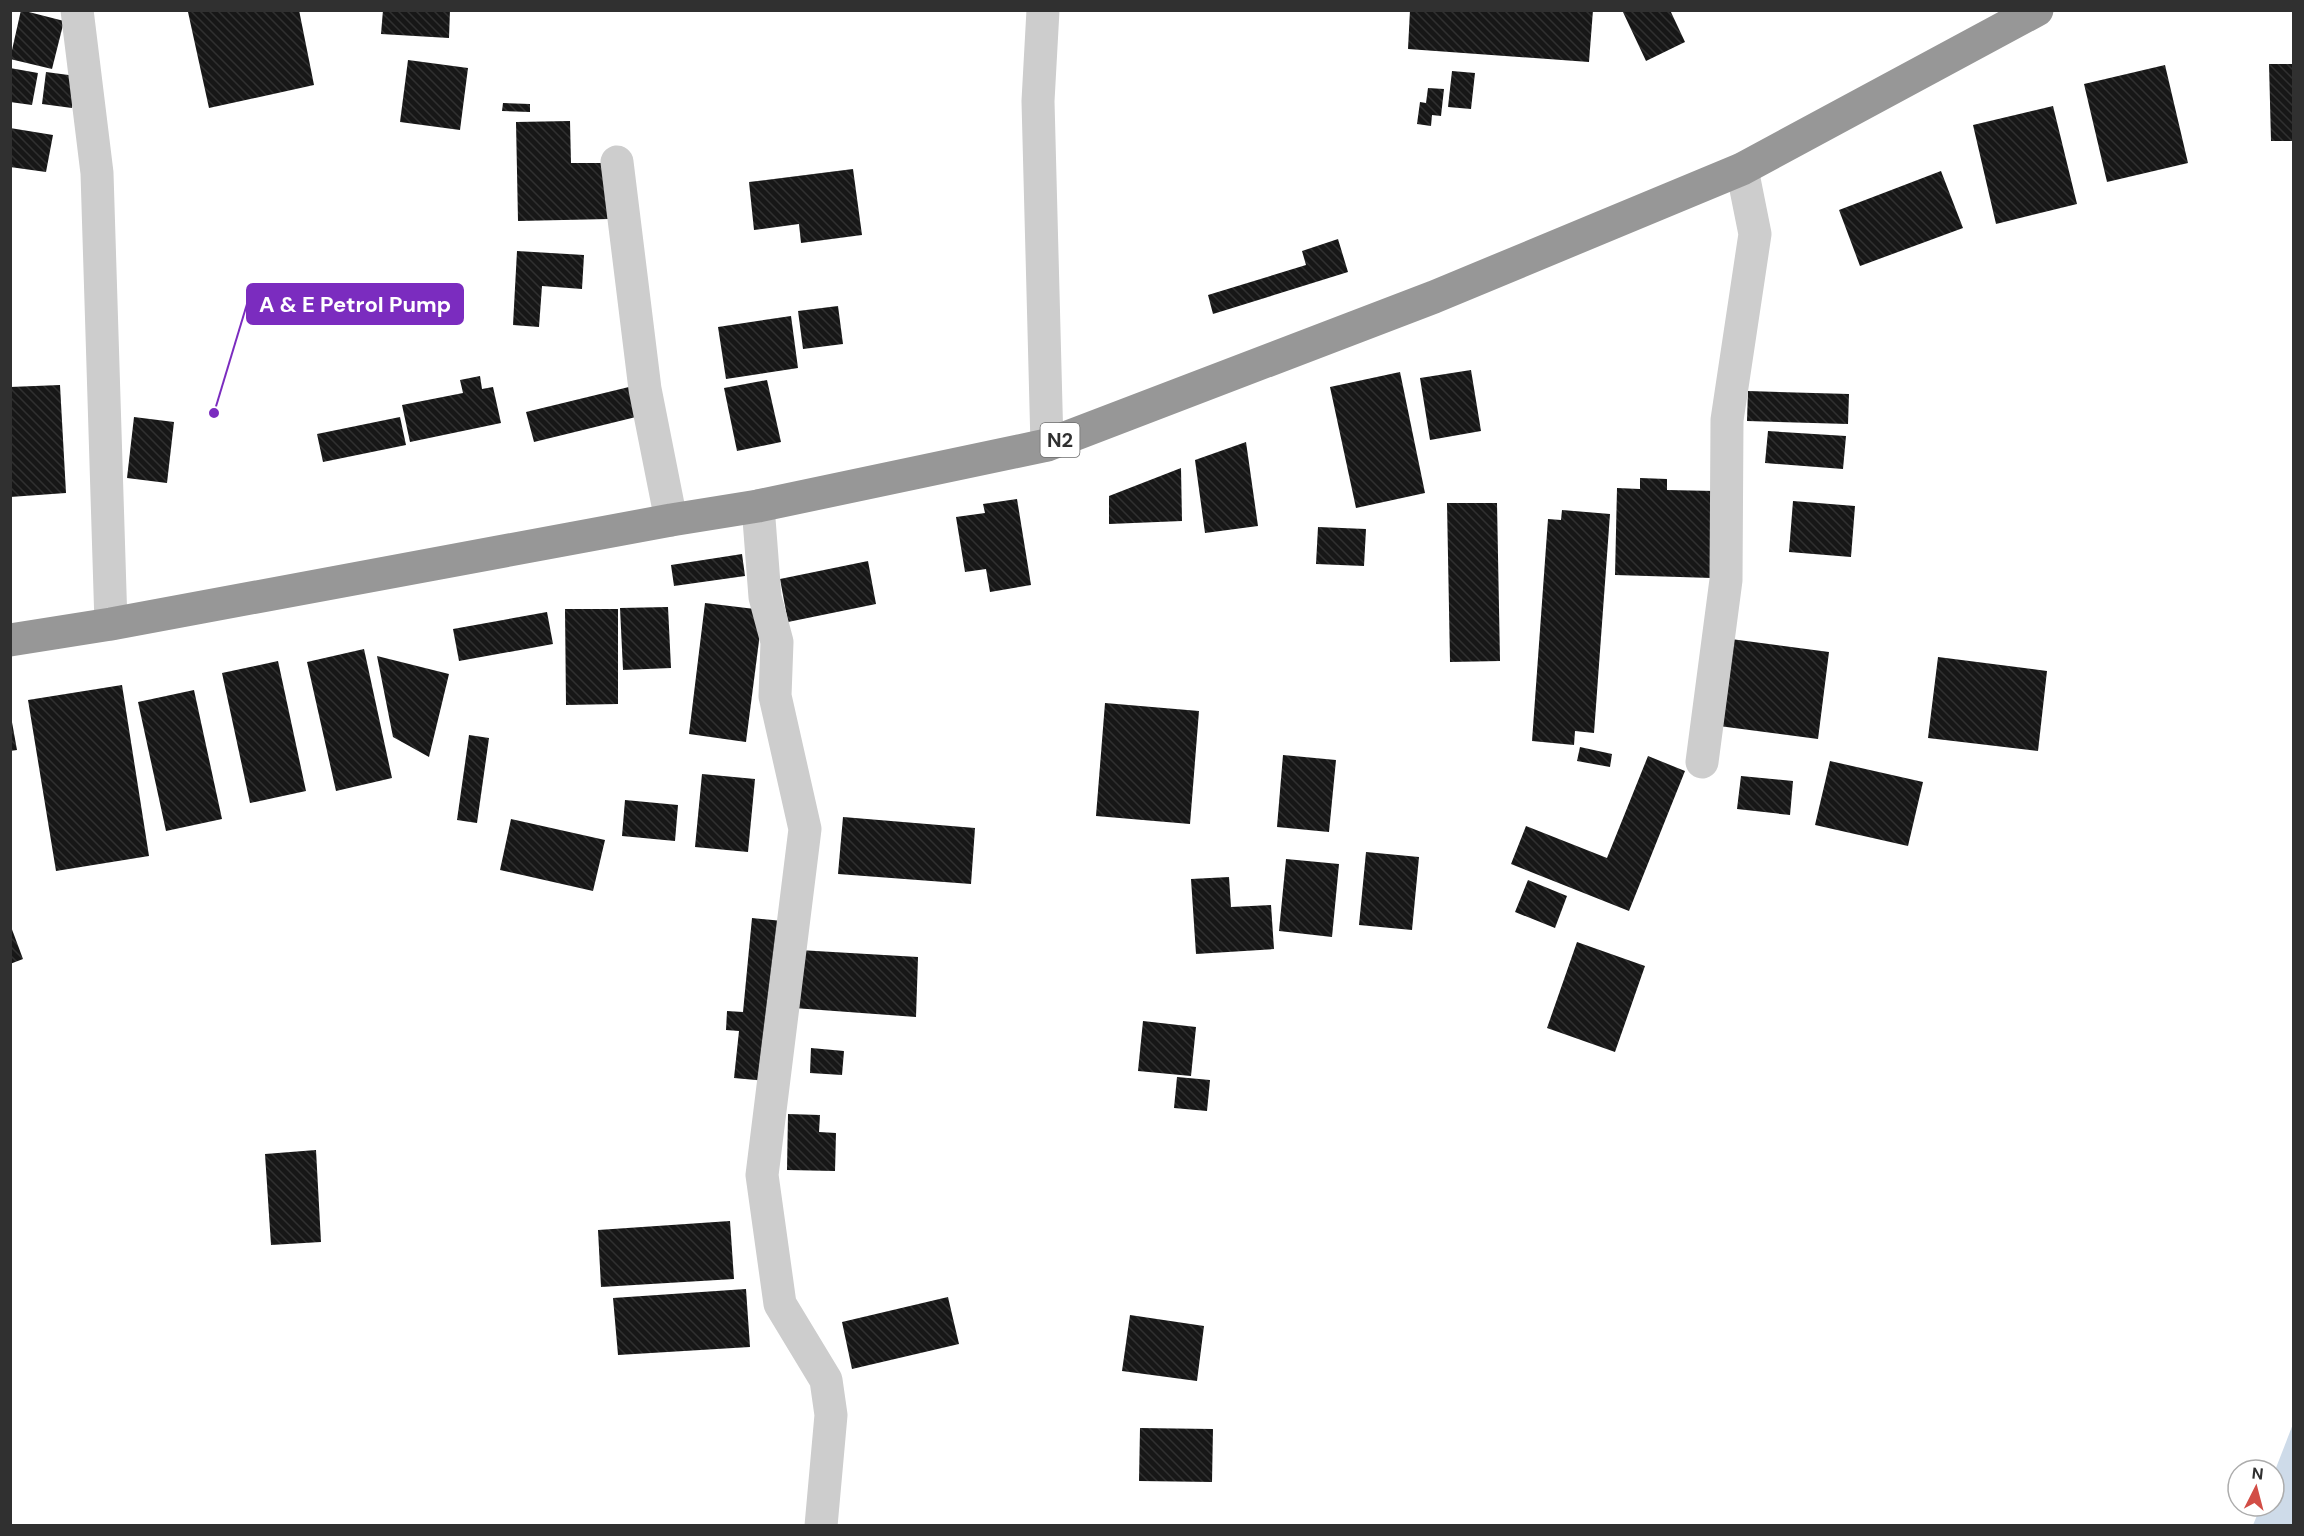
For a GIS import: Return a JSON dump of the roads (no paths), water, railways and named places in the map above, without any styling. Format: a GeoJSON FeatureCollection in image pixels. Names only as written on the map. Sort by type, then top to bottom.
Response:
{"type":"FeatureCollection","features":[{"type":"Feature","properties":{"kind":"highway","name":"N2"},"geometry":{"type":"LineString","coordinates":[[10,640],[111,624],[671,520],[758,506],[1047,445],[1434,297],[1742,169],[2037,10]]}},
{"type":"Feature","properties":{"kind":"street"},"geometry":{"type":"LineString","coordinates":[[1043,10],[1038,101],[1047,445]]}},
{"type":"Feature","properties":{"kind":"street"},"geometry":{"type":"LineString","coordinates":[[71,13],[98,173],[111,624]]}},
{"type":"Feature","properties":{"kind":"street"},"geometry":{"type":"LineString","coordinates":[[617,162],[645,389],[671,520]]}},
{"type":"Feature","properties":{"kind":"street"},"geometry":{"type":"LineString","coordinates":[[1702,762],[1726,580],[1728,420],[1755,234],[1742,169]]}},
{"type":"Feature","properties":{"kind":"street"},"geometry":{"type":"LineString","coordinates":[[758,506],[765,597],[777,642],[775,696],[805,829],[762,1175],[780,1304],[826,1380],[831,1415],[821,1526]]}},
{"type":"Feature","properties":{"kind":"water"},"geometry":{"type":"Polygon","coordinates":[[[2293,1424],[2293,1525],[2253,1525],[2256,1518],[2286,1518],[2286,1458],[2280,1458],[2293,1424]]]}},
{"type":"Feature","properties":{"kind":"place","name":"A & E Petrol Pump"},"geometry":{"type":"Point","coordinates":[214,413]}}]}
